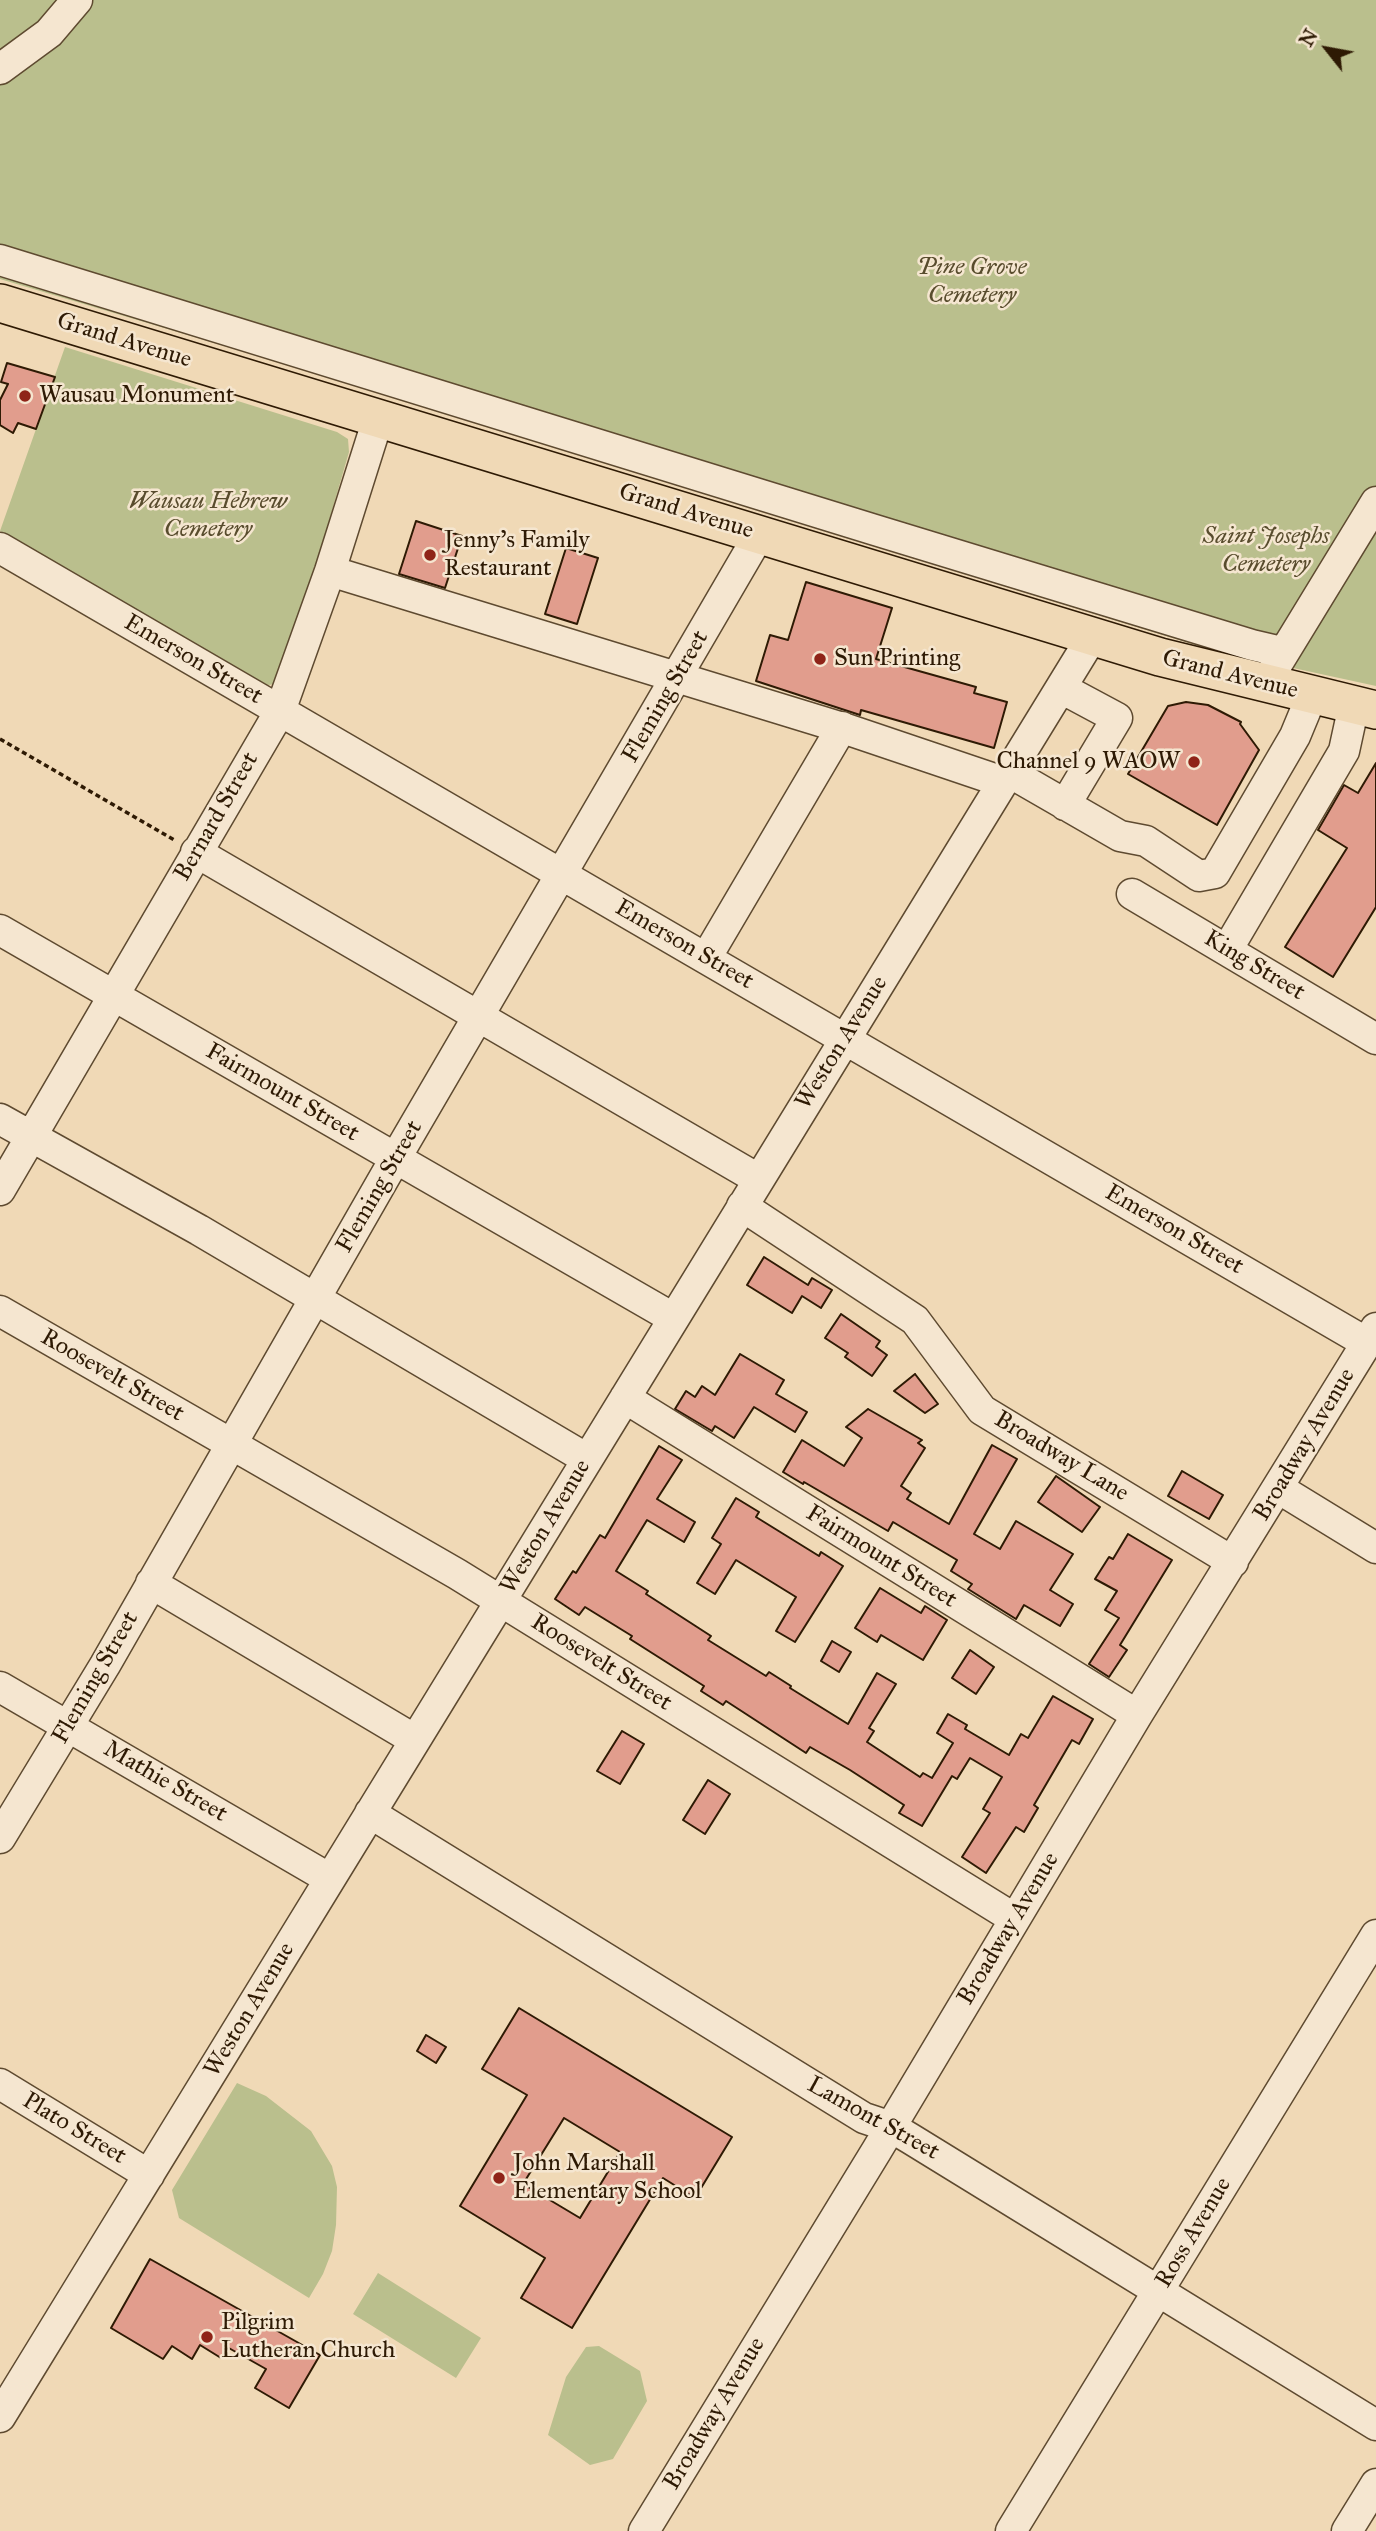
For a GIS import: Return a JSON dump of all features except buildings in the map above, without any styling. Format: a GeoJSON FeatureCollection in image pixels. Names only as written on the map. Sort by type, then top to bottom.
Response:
{"type":"FeatureCollection","features":[{"type":"Feature","properties":{"kind":"main road","name":"Grand Avenue"},"geometry":{"type":"LineString","coordinates":[[4,311],[378,419],[1198,668],[1365,708]]}},
{"type":"Feature","properties":{"kind":"street"},"geometry":{"type":"LineString","coordinates":[[0,69],[49,33],[77,0]]}},
{"type":"Feature","properties":{"kind":"street"},"geometry":{"type":"LineString","coordinates":[[0,260],[913,542],[1282,652]]}},
{"type":"Feature","properties":{"kind":"street","name":"Bernard Street"},"geometry":{"type":"LineString","coordinates":[[0,1190],[280,711],[330,571],[378,419]]}},
{"type":"Feature","properties":{"kind":"street"},"geometry":{"type":"LineString","coordinates":[[1266,685],[1282,652],[1376,502]]}},
{"type":"Feature","properties":{"kind":"street","name":"Fleming Street"},"geometry":{"type":"LineString","coordinates":[[0,1838],[232,1445],[395,1159],[759,535]]}},
{"type":"Feature","properties":{"kind":"street","name":"Emerson Street"},"geometry":{"type":"LineString","coordinates":[[0,548],[845,1038],[1371,1335]]}},
{"type":"Feature","properties":{"kind":"street"},"geometry":{"type":"LineString","coordinates":[[330,571],[1006,777],[1065,805],[1120,836],[1146,841],[1199,876],[1215,873],[1295,736],[1311,695]]}},
{"type":"Feature","properties":{"kind":"street","name":"Weston Avenue"},"geometry":{"type":"LineString","coordinates":[[0,2417],[1092,637]]}},
{"type":"Feature","properties":{"kind":"street"},"geometry":{"type":"LineString","coordinates":[[1060,688],[1117,718],[1065,805]]}},
{"type":"Feature","properties":{"kind":"street"},"geometry":{"type":"LineString","coordinates":[[1227,950],[1344,751],[1365,708]]}},
{"type":"Feature","properties":{"kind":"street"},"geometry":{"type":"LineString","coordinates":[[706,958],[842,727]]}},
{"type":"Feature","properties":{"kind":"street"},"geometry":{"type":"LineString","coordinates":[[196,852],[758,1180]]}},
{"type":"Feature","properties":{"kind":"street","name":"King Street"},"geometry":{"type":"LineString","coordinates":[[1132,894],[1376,1039]]}},
{"type":"Feature","properties":{"kind":"street","name":"Fairmount Street"},"geometry":{"type":"LineString","coordinates":[[0,930],[673,1318]]}},
{"type":"Feature","properties":{"kind":"street"},"geometry":{"type":"LineString","coordinates":[[0,1118],[315,1299],[587,1460]]}},
{"type":"Feature","properties":{"kind":"street","name":"Broadway Lane"},"geometry":{"type":"LineString","coordinates":[[742,1206],[915,1320],[982,1410],[1233,1562]]}},
{"type":"Feature","properties":{"kind":"street","name":"Roosevelt Street"},"geometry":{"type":"LineString","coordinates":[[0,1311],[501,1601],[1015,1919]]}},
{"type":"Feature","properties":{"kind":"street","name":"Broadway Avenue"},"geometry":{"type":"LineString","coordinates":[[644,2531],[1371,1335]]}},
{"type":"Feature","properties":{"kind":"street","name":"Fairmount Street"},"geometry":{"type":"LineString","coordinates":[[625,1398],[1138,1715]]}},
{"type":"Feature","properties":{"kind":"street"},"geometry":{"type":"LineString","coordinates":[[1278,1488],[1376,1548]]}},
{"type":"Feature","properties":{"kind":"street"},"geometry":{"type":"LineString","coordinates":[[151,1583],[415,1740]]}},
{"type":"Feature","properties":{"kind":"street","name":"Mathie Street"},"geometry":{"type":"LineString","coordinates":[[0,1687],[330,1879]]}},
{"type":"Feature","properties":{"kind":"street","name":"Lamont Street"},"geometry":{"type":"LineString","coordinates":[[370,1813],[864,2118],[891,2127],[1376,2425]]}},
{"type":"Feature","properties":{"kind":"street","name":"Ross Avenue"},"geometry":{"type":"LineString","coordinates":[[1011,2531],[1376,1935]]}},
{"type":"Feature","properties":{"kind":"street","name":"Plato Street"},"geometry":{"type":"LineString","coordinates":[[0,2084],[149,2175]]}},
{"type":"Feature","properties":{"kind":"street"},"geometry":{"type":"LineString","coordinates":[[1360,2525],[1376,2484]]}},
{"type":"Feature","properties":{"kind":"path"},"geometry":{"type":"LineString","coordinates":[[0,739],[196,852]]}},
{"type":"Feature","properties":{"kind":"green space","name":"Pine Grove Cemetery"},"geometry":{"type":"Polygon","coordinates":[[[0,0],[1376,0],[1376,686],[1215,651],[0,279],[0,0]]]}},
{"type":"Feature","properties":{"kind":"green space","name":"Wausau Hebrew Cemetery"},"geometry":{"type":"Polygon","coordinates":[[[65,347],[337,432],[348,439],[349,452],[277,684],[268,685],[258,680],[0,531],[65,347]]]}},
{"type":"Feature","properties":{"kind":"green space"},"geometry":{"type":"Polygon","coordinates":[[[237,2083],[266,2096],[311,2131],[332,2166],[337,2187],[332,2251],[309,2298],[179,2218],[172,2190],[237,2083]]]}},
{"type":"Feature","properties":{"kind":"green space"},"geometry":{"type":"Polygon","coordinates":[[[378,2273],[481,2338],[456,2378],[353,2314],[378,2273]]]}},
{"type":"Feature","properties":{"kind":"green space"},"geometry":{"type":"Polygon","coordinates":[[[599,2346],[640,2371],[647,2401],[613,2459],[590,2465],[548,2435],[566,2377],[586,2347],[599,2346]]]}},
{"type":"Feature","properties":{"kind":"place","name":"Wausau Monument"},"geometry":{"type":"Point","coordinates":[25,396]}},
{"type":"Feature","properties":{"kind":"place","name":"Jenny's Family Restaurant"},"geometry":{"type":"Point","coordinates":[430,555]}},
{"type":"Feature","properties":{"kind":"place","name":"Sun Printing"},"geometry":{"type":"Point","coordinates":[820,659]}},
{"type":"Feature","properties":{"kind":"place","name":"Channel 9 WAOW"},"geometry":{"type":"Point","coordinates":[1194,762]}},
{"type":"Feature","properties":{"kind":"place","name":"John Marshall Elementary School"},"geometry":{"type":"Point","coordinates":[499,2178]}},
{"type":"Feature","properties":{"kind":"place","name":"Pilgrim Lutheran Church"},"geometry":{"type":"Point","coordinates":[207,2337]}},
{"type":"Feature","properties":{"kind":"park label","name":"Saint Josephs Cemetery"},"geometry":{"type":"Point","coordinates":[1266,551]}}]}
